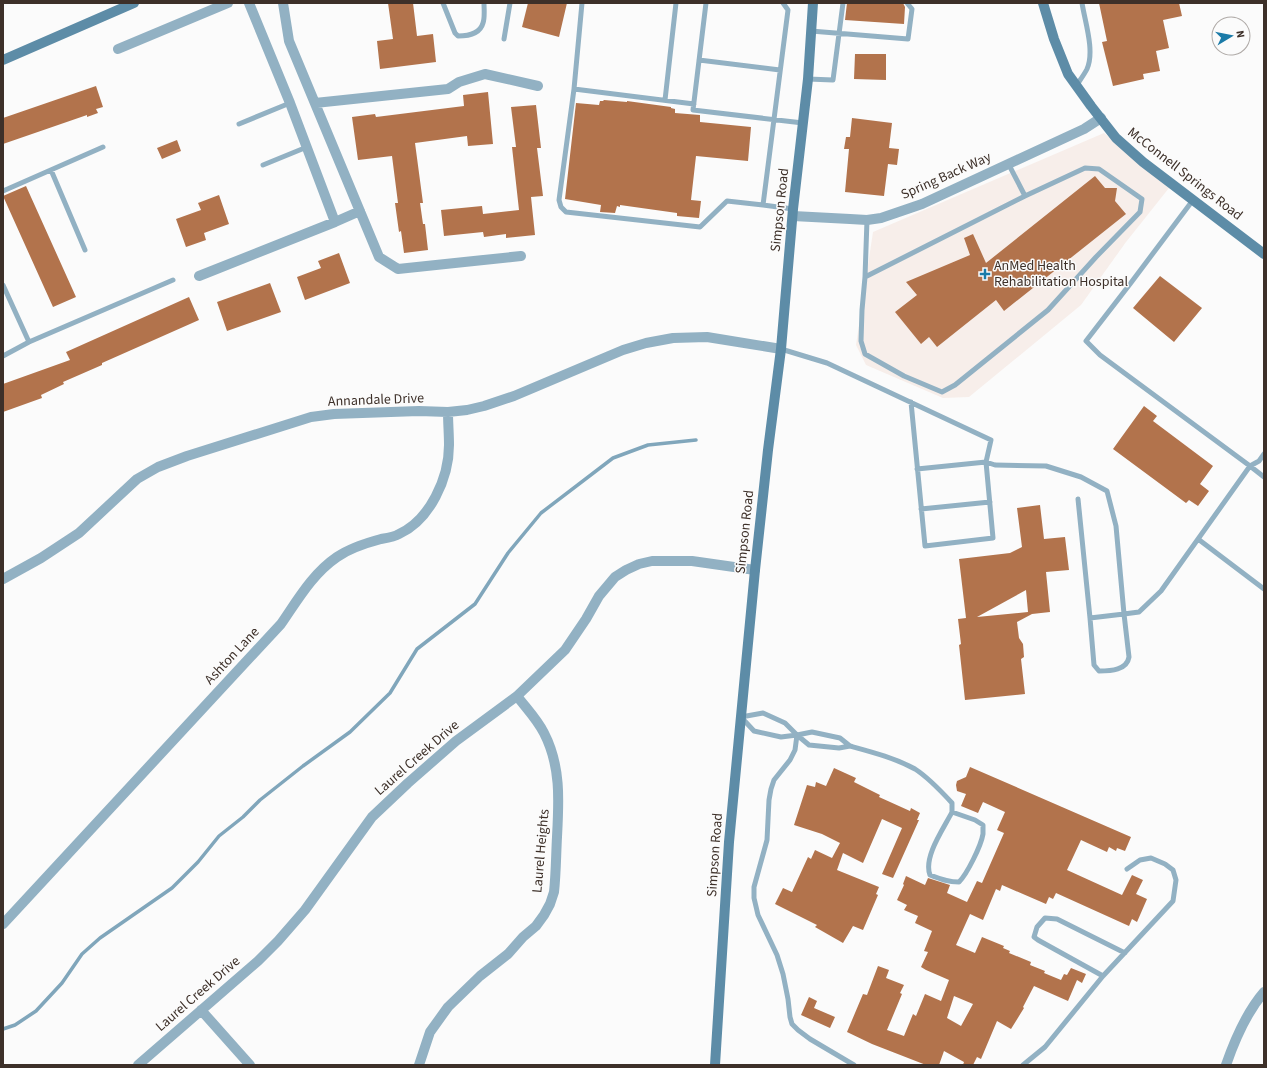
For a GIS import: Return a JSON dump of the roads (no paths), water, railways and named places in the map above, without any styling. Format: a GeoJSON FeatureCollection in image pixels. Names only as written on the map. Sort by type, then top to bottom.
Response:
{"type":"FeatureCollection","features":[{"type":"Feature","properties":{"kind":"street"},"geometry":{"type":"LineString","coordinates":[[3,60],[134,3]]}},
{"type":"Feature","properties":{"kind":"street"},"geometry":{"type":"LineString","coordinates":[[118,49],[228,3]]}},
{"type":"Feature","properties":{"kind":"street"},"geometry":{"type":"LineString","coordinates":[[249,3],[290,103],[335,222]]}},
{"type":"Feature","properties":{"kind":"street"},"geometry":{"type":"LineString","coordinates":[[283,3],[289,41],[379,257],[398,268],[521,256]]}},
{"type":"Feature","properties":{"kind":"street","name":"Simpson Road"},"geometry":{"type":"LineString","coordinates":[[715,1065],[729,842],[755,570],[781,349],[793,212],[808,79],[813,3]]}},
{"type":"Feature","properties":{"kind":"street","name":"McConnell Springs Road"},"geometry":{"type":"LineString","coordinates":[[1043,3],[1054,39],[1068,74],[1116,138],[1143,162],[1264,254]]}},
{"type":"Feature","properties":{"kind":"street"},"geometry":{"type":"LineString","coordinates":[[315,103],[448,89],[460,82],[485,74],[538,86]]}},
{"type":"Feature","properties":{"kind":"street","name":"Spring Back Way"},"geometry":{"type":"LineString","coordinates":[[793,212],[867,220],[881,218],[922,204],[1084,129],[1101,118]]}},
{"type":"Feature","properties":{"kind":"street"},"geometry":{"type":"LineString","coordinates":[[199,276],[360,211]]}},
{"type":"Feature","properties":{"kind":"street","name":"Annandale Drive"},"geometry":{"type":"LineString","coordinates":[[3,579],[41,558],[79,533],[137,479],[158,467],[187,456],[311,417],[342,414],[419,411],[448,412],[484,406],[514,396],[623,350],[673,338],[707,337],[781,349]]}},
{"type":"Feature","properties":{"kind":"street","name":"Ashton Lane"},"geometry":{"type":"LineString","coordinates":[[3,924],[281,624],[318,573],[332,560],[349,550],[398,535],[419,520],[435,496],[444,472],[449,446],[448,412]]}},
{"type":"Feature","properties":{"kind":"street","name":"Laurel Creek Drive"},"geometry":{"type":"LineString","coordinates":[[138,1065],[258,961],[278,941],[305,910],[372,817],[456,741],[516,696],[565,650],[586,619],[599,596],[615,577],[639,564],[667,560],[692,561],[755,570]]}},
{"type":"Feature","properties":{"kind":"street","name":"Laurel Heights"},"geometry":{"type":"LineString","coordinates":[[419,1065],[430,1032],[448,1007],[480,976],[508,954],[523,937],[536,926],[550,904],[554,892],[559,800],[557,768],[552,750],[544,732],[537,721],[516,696]]}},
{"type":"Feature","properties":{"kind":"street"},"geometry":{"type":"LineString","coordinates":[[1226,1065],[1236,1036],[1257,1000],[1264,992]]}},
{"type":"Feature","properties":{"kind":"street"},"geometry":{"type":"LineString","coordinates":[[201,1010],[250,1065]]}},
{"type":"Feature","properties":{"kind":"lane"},"geometry":{"type":"LineString","coordinates":[[443,3],[455,33],[458,36],[468,36],[477,32],[483,23],[484,3]]}},
{"type":"Feature","properties":{"kind":"lane"},"geometry":{"type":"LineString","coordinates":[[504,39],[510,3]]}},
{"type":"Feature","properties":{"kind":"lane"},"geometry":{"type":"LineString","coordinates":[[582,3],[574,89],[559,200],[561,207],[566,212],[700,227],[727,201],[763,205],[793,212]]}},
{"type":"Feature","properties":{"kind":"lane"},"geometry":{"type":"LineString","coordinates":[[665,100],[676,3]]}},
{"type":"Feature","properties":{"kind":"lane"},"geometry":{"type":"LineString","coordinates":[[706,3],[693,110],[803,123]]}},
{"type":"Feature","properties":{"kind":"lane"},"geometry":{"type":"LineString","coordinates":[[763,205],[788,10],[783,3]]}},
{"type":"Feature","properties":{"kind":"lane"},"geometry":{"type":"LineString","coordinates":[[808,79],[833,80],[843,3]]}},
{"type":"Feature","properties":{"kind":"lane"},"geometry":{"type":"LineString","coordinates":[[811,31],[908,39],[912,9],[907,3]]}},
{"type":"Feature","properties":{"kind":"lane"},"geometry":{"type":"LineString","coordinates":[[1076,86],[1087,70],[1090,58],[1082,3]]}},
{"type":"Feature","properties":{"kind":"lane"},"geometry":{"type":"LineString","coordinates":[[700,60],[780,70]]}},
{"type":"Feature","properties":{"kind":"lane"},"geometry":{"type":"LineString","coordinates":[[574,89],[694,104]]}},
{"type":"Feature","properties":{"kind":"lane"},"geometry":{"type":"LineString","coordinates":[[239,124],[290,103]]}},
{"type":"Feature","properties":{"kind":"lane"},"geometry":{"type":"LineString","coordinates":[[3,191],[102,147]]}},
{"type":"Feature","properties":{"kind":"lane"},"geometry":{"type":"LineString","coordinates":[[263,165],[306,147]]}},
{"type":"Feature","properties":{"kind":"lane"},"geometry":{"type":"LineString","coordinates":[[1008,163],[1025,196]]}},
{"type":"Feature","properties":{"kind":"lane"},"geometry":{"type":"LineString","coordinates":[[865,277],[1025,196],[1085,168],[1099,169],[1142,199],[1140,212],[1096,257],[1048,310],[955,385],[942,392],[904,376],[865,354],[861,341],[867,220]]}},
{"type":"Feature","properties":{"kind":"lane"},"geometry":{"type":"LineString","coordinates":[[51,170],[85,250]]}},
{"type":"Feature","properties":{"kind":"lane"},"geometry":{"type":"LineString","coordinates":[[1193,200],[1086,341],[1100,355],[1264,477]]}},
{"type":"Feature","properties":{"kind":"lane"},"geometry":{"type":"LineString","coordinates":[[3,356],[29,342],[173,280]]}},
{"type":"Feature","properties":{"kind":"lane"},"geometry":{"type":"LineString","coordinates":[[3,285],[29,342]]}},
{"type":"Feature","properties":{"kind":"lane"},"geometry":{"type":"LineString","coordinates":[[781,349],[827,363],[911,402],[991,440],[986,462],[993,538],[925,546],[911,402]]}},
{"type":"Feature","properties":{"kind":"lane"},"geometry":{"type":"LineString","coordinates":[[1090,618],[1139,612],[1160,592],[1250,466],[1259,461],[1264,454]]}},
{"type":"Feature","properties":{"kind":"lane"},"geometry":{"type":"LineString","coordinates":[[918,469],[986,462],[995,465],[1046,466],[1081,477],[1106,492],[1116,526],[1129,657],[1129,662],[1121,668],[1100,671],[1094,665],[1078,499]]}},
{"type":"Feature","properties":{"kind":"lane"},"geometry":{"type":"LineString","coordinates":[[921,509],[990,502]]}},
{"type":"Feature","properties":{"kind":"lane"},"geometry":{"type":"LineString","coordinates":[[1198,539],[1264,589]]}},
{"type":"Feature","properties":{"kind":"lane"},"geometry":{"type":"LineString","coordinates":[[741,717],[763,713],[785,723],[809,745],[839,748],[850,746]]}},
{"type":"Feature","properties":{"kind":"lane"},"geometry":{"type":"LineString","coordinates":[[741,717],[754,731],[781,737],[812,732],[840,738],[850,746],[885,756],[915,770],[931,782],[952,803],[952,812],[929,859],[928,869],[930,874],[940,879],[950,882],[959,882],[964,877],[980,842],[983,833],[983,825],[975,820],[952,812]]}},
{"type":"Feature","properties":{"kind":"lane"},"geometry":{"type":"LineString","coordinates":[[797,735],[795,750],[790,760],[774,780],[771,789],[767,840],[754,887],[754,898],[758,915],[777,955],[788,999],[792,1024],[810,1039],[854,1065]]}},
{"type":"Feature","properties":{"kind":"lane"},"geometry":{"type":"LineString","coordinates":[[1023,1065],[1045,1047],[1103,976],[1173,901],[1176,880],[1173,870],[1165,864],[1150,858],[1140,860],[1127,869]]}},
{"type":"Feature","properties":{"kind":"lane"},"geometry":{"type":"LineString","coordinates":[[1103,976],[1038,940],[1034,937],[1037,927],[1045,918],[1057,919],[1125,953]]}},
{"type":"Feature","properties":{"kind":"waterway"},"geometry":{"type":"LineString","coordinates":[[3,1029],[15,1025],[36,1011],[62,983],[82,954],[100,938],[172,888],[198,862],[219,836],[243,817],[260,800],[303,766],[350,732],[390,693],[417,649],[475,604],[508,553],[541,513],[613,458],[648,445],[696,440]]}},
{"type":"Feature","properties":{"kind":"place","name":"AnMed Health Rehabilitation Hospital"},"geometry":{"type":"Point","coordinates":[985,274]}}]}
